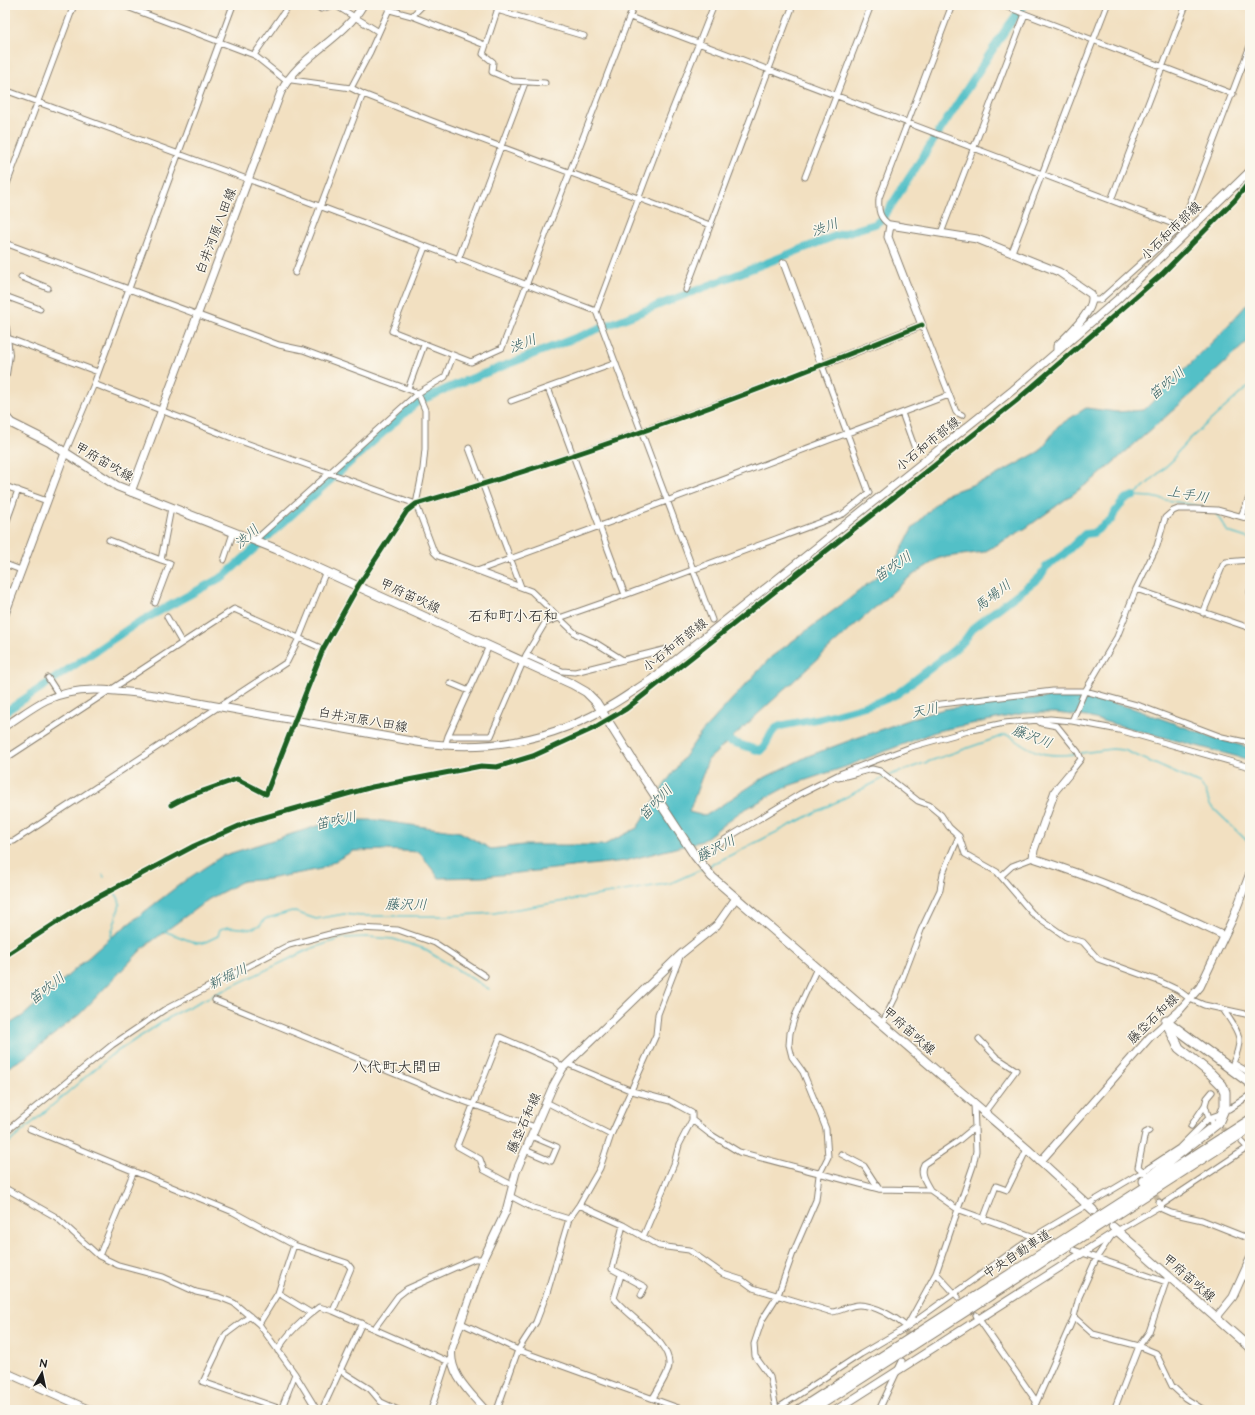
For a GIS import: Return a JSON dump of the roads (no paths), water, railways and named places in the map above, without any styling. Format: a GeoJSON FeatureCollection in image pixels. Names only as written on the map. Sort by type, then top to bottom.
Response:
{"type":"FeatureCollection","features":[{"type":"Feature","properties":{"kind":"highway"},"geometry":{"type":"LineString","coordinates":[[1166,1021],[1250,1083]]}},
{"type":"Feature","properties":{"kind":"highway"},"geometry":{"type":"LineString","coordinates":[[1085,1225],[1173,1160],[1193,1142],[1218,1123],[1223,1115],[1226,1099],[1222,1085],[1210,1073],[1179,1048],[1166,1021]]}},
{"type":"Feature","properties":{"kind":"highway","name":"中央自動車道"},"geometry":{"type":"LineString","coordinates":[[799,1410],[1250,1120]]}},
{"type":"Feature","properties":{"kind":"highway","name":"中央自動車道"},"geometry":{"type":"LineString","coordinates":[[812,1410],[1250,1128]]}},
{"type":"Feature","properties":{"kind":"highway"},"geometry":{"type":"LineString","coordinates":[[1150,1192],[1250,1133]]}},
{"type":"Feature","properties":{"kind":"main road","name":"白井河原八田線"},"geometry":{"type":"LineString","coordinates":[[131,492],[281,92],[288,79],[354,17],[363,5]]}},
{"type":"Feature","properties":{"kind":"main road","name":"小石和市部線"},"geometry":{"type":"LineString","coordinates":[[603,713],[658,674],[949,443],[1119,298],[1250,171]]}},
{"type":"Feature","properties":{"kind":"main road"},"geometry":{"type":"LineString","coordinates":[[784,263],[822,366],[922,325],[888,237],[887,223],[977,240],[1012,252],[1059,272],[1091,294],[1093,300],[1091,306],[1069,334],[1057,346],[1057,352]]}},
{"type":"Feature","properties":{"kind":"main road"},"geometry":{"type":"LineString","coordinates":[[5,328],[8,355],[5,374]]}},
{"type":"Feature","properties":{"kind":"main road","name":"甲府笛吹線"},"geometry":{"type":"LineString","coordinates":[[5,416],[11,423],[80,461],[106,480],[131,492],[268,546],[326,571],[489,646],[525,658],[582,689],[593,698],[645,780],[708,873],[1027,1149],[1091,1207]]}},
{"type":"Feature","properties":{"kind":"main road"},"geometry":{"type":"LineString","coordinates":[[5,614],[64,453]]}},
{"type":"Feature","properties":{"kind":"main road","name":"白井河原八田線"},"geometry":{"type":"LineString","coordinates":[[5,726],[45,700],[84,689],[111,690],[220,707],[445,746],[478,746],[523,740],[563,728],[603,713]]}},
{"type":"Feature","properties":{"kind":"main road"},"geometry":{"type":"LineString","coordinates":[[1069,774],[1055,791],[1034,850],[1033,858],[1072,870],[1169,909],[1224,936]]}},
{"type":"Feature","properties":{"kind":"main road","name":"藤垈石和線"},"geometry":{"type":"LineString","coordinates":[[1040,1162],[1123,1066],[1166,1021],[1190,999],[1205,978],[1250,873]]}},
{"type":"Feature","properties":{"kind":"main road","name":"藤垈石和線"},"geometry":{"type":"LineString","coordinates":[[449,1361],[452,1348],[483,1258],[504,1217],[512,1185],[525,1150],[546,1102],[565,1066],[681,954],[717,925],[736,898]]}},
{"type":"Feature","properties":{"kind":"main road"},"geometry":{"type":"LineString","coordinates":[[836,1410],[977,1316],[1082,1252],[1115,1230]]}},
{"type":"Feature","properties":{"kind":"main road","name":"甲府笛吹線"},"geometry":{"type":"LineString","coordinates":[[1115,1230],[1167,1279],[1216,1318],[1250,1348]]}},
{"type":"Feature","properties":{"kind":"main road"},"geometry":{"type":"LineString","coordinates":[[1216,1318],[1233,1297],[1250,1259]]}},
{"type":"Feature","properties":{"kind":"main road"},"geometry":{"type":"LineString","coordinates":[[449,1361],[459,1378],[485,1410]]}},
{"type":"Feature","properties":{"kind":"main road"},"geometry":{"type":"LineString","coordinates":[[5,1372],[90,1410]]}},
{"type":"Feature","properties":{"kind":"street"},"geometry":{"type":"LineString","coordinates":[[5,189],[74,5]]}},
{"type":"Feature","properties":{"kind":"street"},"geometry":{"type":"LineString","coordinates":[[122,5],[254,55],[284,79],[351,88],[363,94],[710,225]]}},
{"type":"Feature","properties":{"kind":"street"},"geometry":{"type":"LineString","coordinates":[[64,453],[94,384],[233,5]]}},
{"type":"Feature","properties":{"kind":"street"},"geometry":{"type":"LineString","coordinates":[[254,55],[289,5]]}},
{"type":"Feature","properties":{"kind":"street"},"geometry":{"type":"LineString","coordinates":[[315,5],[321,9],[335,5],[380,32]]}},
{"type":"Feature","properties":{"kind":"street"},"geometry":{"type":"LineString","coordinates":[[412,16],[423,5]]}},
{"type":"Feature","properties":{"kind":"street"},"geometry":{"type":"LineString","coordinates":[[425,247],[392,332],[471,362],[502,348],[634,5]]}},
{"type":"Feature","properties":{"kind":"street"},"geometry":{"type":"LineString","coordinates":[[596,312],[714,5]]}},
{"type":"Feature","properties":{"kind":"street"},"geometry":{"type":"LineString","coordinates":[[686,290],[793,5]]}},
{"type":"Feature","properties":{"kind":"street"},"geometry":{"type":"LineString","coordinates":[[806,178],[871,5]]}},
{"type":"Feature","properties":{"kind":"street"},"geometry":{"type":"LineString","coordinates":[[887,223],[880,214],[879,198],[952,5]]}},
{"type":"Feature","properties":{"kind":"street"},"geometry":{"type":"LineString","coordinates":[[1002,5],[1233,94]]}},
{"type":"Feature","properties":{"kind":"street"},"geometry":{"type":"LineString","coordinates":[[1012,252],[1094,40],[1106,5]]}},
{"type":"Feature","properties":{"kind":"street"},"geometry":{"type":"LineString","coordinates":[[1111,200],[1186,5]]}},
{"type":"Feature","properties":{"kind":"street"},"geometry":{"type":"LineString","coordinates":[[351,88],[380,32],[390,7],[485,45]]}},
{"type":"Feature","properties":{"kind":"street"},"geometry":{"type":"LineString","coordinates":[[545,83],[525,83],[492,72],[493,62],[483,54],[498,8],[584,36]]}},
{"type":"Feature","properties":{"kind":"street"},"geometry":{"type":"LineString","coordinates":[[941,233],[1024,13]]}},
{"type":"Feature","properties":{"kind":"street"},"geometry":{"type":"LineString","coordinates":[[630,17],[1181,227]]}},
{"type":"Feature","properties":{"kind":"street"},"geometry":{"type":"LineString","coordinates":[[1093,300],[1100,300],[1181,227],[1233,94],[1250,46]]}},
{"type":"Feature","properties":{"kind":"street"},"geometry":{"type":"LineString","coordinates":[[458,260],[525,83]]}},
{"type":"Feature","properties":{"kind":"street"},"geometry":{"type":"LineString","coordinates":[[5,90],[320,207],[596,312],[712,620]]}},
{"type":"Feature","properties":{"kind":"street"},"geometry":{"type":"LineString","coordinates":[[295,273],[363,94]]}},
{"type":"Feature","properties":{"kind":"street"},"geometry":{"type":"LineString","coordinates":[[5,243],[197,316],[279,345],[303,350],[339,363],[408,389],[418,395],[422,407],[425,410],[424,462],[416,504],[434,552],[438,556],[531,591],[576,634],[596,643],[623,660]]}},
{"type":"Feature","properties":{"kind":"street"},"geometry":{"type":"LineString","coordinates":[[21,277],[48,288]]}},
{"type":"Feature","properties":{"kind":"street"},"geometry":{"type":"LineString","coordinates":[[5,296],[40,309]]}},
{"type":"Feature","properties":{"kind":"street"},"geometry":{"type":"LineString","coordinates":[[922,325],[956,412],[962,416]]}},
{"type":"Feature","properties":{"kind":"street"},"geometry":{"type":"LineString","coordinates":[[6,337],[98,372]]}},
{"type":"Feature","properties":{"kind":"street"},"geometry":{"type":"LineString","coordinates":[[408,389],[424,345]]}},
{"type":"Feature","properties":{"kind":"street"},"geometry":{"type":"LineString","coordinates":[[255,541],[418,395],[445,377],[454,356]]}},
{"type":"Feature","properties":{"kind":"street"},"geometry":{"type":"LineString","coordinates":[[511,402],[616,363]]}},
{"type":"Feature","properties":{"kind":"street"},"geometry":{"type":"LineString","coordinates":[[171,805],[186,797],[237,779],[266,794],[323,649],[358,586],[407,511],[416,504],[482,485],[642,432],[822,366],[869,493],[843,514],[625,595],[558,618],[542,626],[525,658],[490,736],[448,736]]}},
{"type":"Feature","properties":{"kind":"street"},"geometry":{"type":"LineString","coordinates":[[94,384],[162,411],[416,504]]}},
{"type":"Feature","properties":{"kind":"street"},"geometry":{"type":"LineString","coordinates":[[548,388],[625,595]]}},
{"type":"Feature","properties":{"kind":"street"},"geometry":{"type":"LineString","coordinates":[[477,570],[511,559],[949,395]]}},
{"type":"Feature","properties":{"kind":"street"},"geometry":{"type":"LineString","coordinates":[[902,413],[914,446]]}},
{"type":"Feature","properties":{"kind":"street"},"geometry":{"type":"LineString","coordinates":[[469,448],[521,587]]}},
{"type":"Feature","properties":{"kind":"street"},"geometry":{"type":"LineString","coordinates":[[5,486],[47,501]]}},
{"type":"Feature","properties":{"kind":"street"},"geometry":{"type":"LineString","coordinates":[[5,526],[18,490]]}},
{"type":"Feature","properties":{"kind":"street"},"geometry":{"type":"LineString","coordinates":[[1241,516],[1250,496]]}},
{"type":"Feature","properties":{"kind":"street"},"geometry":{"type":"LineString","coordinates":[[161,560],[171,508]]}},
{"type":"Feature","properties":{"kind":"street"},"geometry":{"type":"LineString","coordinates":[[1073,720],[1084,692],[1116,637],[1136,588],[1157,546],[1165,518],[1173,511],[1178,509],[1217,510],[1250,519]]}},
{"type":"Feature","properties":{"kind":"street"},"geometry":{"type":"LineString","coordinates":[[224,560],[233,533]]}},
{"type":"Feature","properties":{"kind":"street"},"geometry":{"type":"LineString","coordinates":[[109,540],[170,563],[155,603]]}},
{"type":"Feature","properties":{"kind":"street"},"geometry":{"type":"LineString","coordinates":[[1203,612],[1223,565],[1226,562],[1250,560]]}},
{"type":"Feature","properties":{"kind":"street"},"geometry":{"type":"LineString","coordinates":[[5,564],[21,570]]}},
{"type":"Feature","properties":{"kind":"street"},"geometry":{"type":"LineString","coordinates":[[5,842],[14,841],[287,662],[299,638],[326,571]]}},
{"type":"Feature","properties":{"kind":"street"},"geometry":{"type":"LineString","coordinates":[[1136,588],[1250,628]]}},
{"type":"Feature","properties":{"kind":"street"},"geometry":{"type":"LineString","coordinates":[[5,589],[13,592]]}},
{"type":"Feature","properties":{"kind":"street"},"geometry":{"type":"LineString","coordinates":[[5,759],[234,609],[323,649]]}},
{"type":"Feature","properties":{"kind":"street"},"geometry":{"type":"LineString","coordinates":[[167,617],[182,643]]}},
{"type":"Feature","properties":{"kind":"street"},"geometry":{"type":"LineString","coordinates":[[445,746],[448,736],[489,646]]}},
{"type":"Feature","properties":{"kind":"street"},"geometry":{"type":"LineString","coordinates":[[525,658],[562,671],[576,672],[668,649]]}},
{"type":"Feature","properties":{"kind":"street"},"geometry":{"type":"LineString","coordinates":[[48,678],[59,695]]}},
{"type":"Feature","properties":{"kind":"street"},"geometry":{"type":"LineString","coordinates":[[450,683],[469,690]]}},
{"type":"Feature","properties":{"kind":"street"},"geometry":{"type":"LineString","coordinates":[[933,705],[1053,691],[1084,692],[1140,706],[1222,737],[1250,743]]}},
{"type":"Feature","properties":{"kind":"street"},"geometry":{"type":"LineString","coordinates":[[1037,720],[1042,724],[1057,726],[1079,754],[1079,762],[1069,774]]}},
{"type":"Feature","properties":{"kind":"street"},"geometry":{"type":"LineString","coordinates":[[697,858],[800,794],[832,778],[876,760],[947,737],[1004,723],[1037,720],[1073,720],[1119,730],[1250,767]]}},
{"type":"Feature","properties":{"kind":"street"},"geometry":{"type":"LineString","coordinates":[[832,778],[876,769],[918,801],[929,806],[941,815],[949,827],[959,836],[965,854],[985,864],[1002,876],[1011,890],[1032,913],[1066,937],[1082,942],[1098,959],[1162,982],[1178,990],[1190,999],[1250,1015]]}},
{"type":"Feature","properties":{"kind":"street"},"geometry":{"type":"LineString","coordinates":[[882,1024],[895,998],[921,930],[940,890],[943,873],[959,836]]}},
{"type":"Feature","properties":{"kind":"street"},"geometry":{"type":"LineString","coordinates":[[1002,876],[1012,866],[1033,858]]}},
{"type":"Feature","properties":{"kind":"street"},"geometry":{"type":"LineString","coordinates":[[5,1132],[112,1045],[164,1010],[289,945],[359,928],[398,930],[435,943],[485,976]]}},
{"type":"Feature","properties":{"kind":"street"},"geometry":{"type":"LineString","coordinates":[[497,1410],[518,1350],[536,1322],[547,1293],[569,1219],[579,1205],[600,1168],[611,1135],[656,1035],[658,1014],[681,954]]}},
{"type":"Feature","properties":{"kind":"street"},"geometry":{"type":"LineString","coordinates":[[817,968],[795,1016],[790,1033],[789,1045],[792,1057],[803,1072],[814,1096],[826,1129],[828,1157],[819,1175],[816,1200],[793,1253],[778,1294],[762,1320],[754,1344],[754,1351],[758,1362],[770,1377],[776,1410],[861,1354],[907,1329],[956,1296],[1033,1237],[1091,1207],[1145,1172],[1179,1148],[1210,1120],[1220,1114]]}},
{"type":"Feature","properties":{"kind":"street"},"geometry":{"type":"LineString","coordinates":[[215,1000],[473,1105],[535,1127]]}},
{"type":"Feature","properties":{"kind":"street"},"geometry":{"type":"LineString","coordinates":[[1223,1009],[1240,1038],[1240,1044],[1233,1063],[1250,1073]]}},
{"type":"Feature","properties":{"kind":"street"},"geometry":{"type":"LineString","coordinates":[[512,1185],[484,1170],[480,1159],[457,1146],[500,1037],[555,1060],[565,1066],[632,1091],[670,1101],[692,1113],[692,1120],[679,1145],[674,1164],[643,1237]]}},
{"type":"Feature","properties":{"kind":"street"},"geometry":{"type":"LineString","coordinates":[[979,1039],[996,1057],[1016,1070],[984,1113]]}},
{"type":"Feature","properties":{"kind":"street"},"geometry":{"type":"LineString","coordinates":[[1191,1126],[1212,1092]]}},
{"type":"Feature","properties":{"kind":"street"},"geometry":{"type":"LineString","coordinates":[[1229,1109],[1250,1095]]}},
{"type":"Feature","properties":{"kind":"street"},"geometry":{"type":"LineString","coordinates":[[546,1102],[611,1135]]}},
{"type":"Feature","properties":{"kind":"street"},"geometry":{"type":"LineString","coordinates":[[907,1329],[936,1273],[973,1166],[976,1150],[974,1104]]}},
{"type":"Feature","properties":{"kind":"street"},"geometry":{"type":"LineString","coordinates":[[1205,1105],[1210,1120]]}},
{"type":"Feature","properties":{"kind":"street"},"geometry":{"type":"LineString","coordinates":[[692,1120],[710,1134],[739,1152],[772,1159],[819,1175],[879,1189],[930,1190]]}},
{"type":"Feature","properties":{"kind":"street"},"geometry":{"type":"LineString","coordinates":[[975,1127],[958,1141],[924,1164],[921,1169],[922,1175],[930,1190],[957,1209],[983,1220],[1040,1239]]}},
{"type":"Feature","properties":{"kind":"street"},"geometry":{"type":"LineString","coordinates":[[30,1128],[233,1212],[294,1245],[347,1263],[351,1268],[333,1311]]}},
{"type":"Feature","properties":{"kind":"street"},"geometry":{"type":"LineString","coordinates":[[1145,1172],[1138,1167],[1142,1140],[1144,1134],[1149,1131]]}},
{"type":"Feature","properties":{"kind":"street"},"geometry":{"type":"LineString","coordinates":[[525,1150],[552,1161],[557,1147],[531,1136]]}},
{"type":"Feature","properties":{"kind":"street"},"geometry":{"type":"LineString","coordinates":[[1033,1410],[1074,1317],[1079,1297],[1097,1257],[1115,1230],[1160,1204],[1249,1148],[1242,1142]]}},
{"type":"Feature","properties":{"kind":"street"},"geometry":{"type":"LineString","coordinates":[[983,1220],[996,1186],[1007,1190],[1027,1149]]}},
{"type":"Feature","properties":{"kind":"street"},"geometry":{"type":"LineString","coordinates":[[841,1154],[864,1166],[879,1189]]}},
{"type":"Feature","properties":{"kind":"street"},"geometry":{"type":"LineString","coordinates":[[100,1256],[134,1171]]}},
{"type":"Feature","properties":{"kind":"street"},"geometry":{"type":"LineString","coordinates":[[5,1188],[56,1217],[100,1256],[118,1265],[163,1277],[196,1292],[234,1303],[259,1324],[295,1374],[317,1410]]}},
{"type":"Feature","properties":{"kind":"street"},"geometry":{"type":"LineString","coordinates":[[510,1196],[533,1208],[569,1219]]}},
{"type":"Feature","properties":{"kind":"street"},"geometry":{"type":"LineString","coordinates":[[1160,1204],[1162,1209],[1171,1213],[1202,1220],[1250,1239]]}},
{"type":"Feature","properties":{"kind":"street"},"geometry":{"type":"LineString","coordinates":[[579,1205],[623,1225],[659,1246],[689,1250],[723,1274],[742,1280],[753,1288],[778,1294],[832,1312],[841,1311],[858,1304],[868,1306],[897,1319],[907,1329]]}},
{"type":"Feature","properties":{"kind":"street"},"geometry":{"type":"LineString","coordinates":[[623,1225],[612,1270],[645,1287],[641,1295]]}},
{"type":"Feature","properties":{"kind":"street"},"geometry":{"type":"LineString","coordinates":[[259,1324],[278,1293],[294,1245]]}},
{"type":"Feature","properties":{"kind":"street"},"geometry":{"type":"LineString","coordinates":[[1074,1250],[1167,1279],[1149,1332],[1139,1346],[1114,1410]]}},
{"type":"Feature","properties":{"kind":"street"},"geometry":{"type":"LineString","coordinates":[[374,1329],[398,1296],[407,1289],[474,1259],[483,1258]]}},
{"type":"Feature","properties":{"kind":"street"},"geometry":{"type":"LineString","coordinates":[[936,1273],[956,1296]]}},
{"type":"Feature","properties":{"kind":"street"},"geometry":{"type":"LineString","coordinates":[[621,1275],[614,1298],[663,1347],[669,1358],[668,1370],[653,1398]]}},
{"type":"Feature","properties":{"kind":"street"},"geometry":{"type":"LineString","coordinates":[[278,1293],[311,1313]]}},
{"type":"Feature","properties":{"kind":"street"},"geometry":{"type":"LineString","coordinates":[[278,1351],[294,1330],[319,1307],[333,1311],[449,1361],[431,1410]]}},
{"type":"Feature","properties":{"kind":"street"},"geometry":{"type":"LineString","coordinates":[[250,1316],[226,1334],[203,1382],[270,1408],[281,1409],[295,1374]]}},
{"type":"Feature","properties":{"kind":"street"},"geometry":{"type":"LineString","coordinates":[[977,1316],[1036,1401]]}},
{"type":"Feature","properties":{"kind":"street"},"geometry":{"type":"LineString","coordinates":[[1074,1317],[1093,1334],[1139,1346],[1156,1353],[1172,1386],[1185,1398],[1204,1410]]}},
{"type":"Feature","properties":{"kind":"street"},"geometry":{"type":"LineString","coordinates":[[322,1410],[362,1323]]}},
{"type":"Feature","properties":{"kind":"street"},"geometry":{"type":"LineString","coordinates":[[461,1323],[518,1350],[684,1410]]}},
{"type":"Feature","properties":{"kind":"street"},"geometry":{"type":"LineString","coordinates":[[879,1410],[902,1361]]}},
{"type":"Feature","properties":{"kind":"street"},"geometry":{"type":"LineString","coordinates":[[340,1370],[370,1389],[381,1402],[398,1410]]}},
{"type":"Feature","properties":{"kind":"water","name":"笛吹川"},"geometry":{"type":"Polygon","coordinates":[[[1250,301],[1250,339],[1195,391],[1098,476],[1026,528],[984,552],[939,558],[910,577],[847,632],[708,760],[689,812],[705,816],[760,780],[808,756],[851,740],[916,717],[944,709],[1001,701],[1071,696],[1090,698],[1132,708],[1212,737],[1250,748],[1250,760],[1087,717],[1057,713],[1025,713],[937,731],[845,767],[788,786],[740,812],[702,841],[625,861],[482,877],[439,878],[419,852],[387,850],[353,851],[321,869],[268,879],[243,881],[209,899],[144,947],[80,1014],[24,1058],[5,1069],[5,1027],[24,1015],[109,939],[183,882],[222,856],[336,820],[376,820],[460,832],[491,849],[523,845],[604,845],[637,828],[665,784],[701,733],[771,657],[849,599],[895,562],[912,529],[944,495],[991,478],[1040,451],[1058,426],[1086,408],[1117,412],[1144,410],[1222,332],[1250,301]]]}},
{"type":"Feature","properties":{"kind":"waterway","name":"渋川"},"geometry":{"type":"LineString","coordinates":[[5,712],[134,625],[224,576],[417,402],[460,383],[835,236],[875,224],[883,218],[1006,29],[1024,5]]}},
{"type":"Feature","properties":{"kind":"waterway","name":"馬場川"},"geometry":{"type":"LineString","coordinates":[[1134,496],[1174,459],[1176,454],[1192,437],[1250,385]]}},
{"type":"Feature","properties":{"kind":"waterway","name":"上手川"},"geometry":{"type":"LineString","coordinates":[[1134,496],[1151,497],[1203,507]]}},
{"type":"Feature","properties":{"kind":"waterway","name":"馬場川"},"geometry":{"type":"LineString","coordinates":[[720,738],[760,751],[766,744],[773,731],[780,726],[821,718],[879,702],[897,694],[954,650],[964,641],[974,627],[1040,577],[1046,567],[1064,554],[1085,534],[1093,533],[1112,519],[1115,512],[1125,499],[1134,496]]}},
{"type":"Feature","properties":{"kind":"waterway","name":"上手川"},"geometry":{"type":"LineString","coordinates":[[1215,512],[1228,532],[1250,539]]}},
{"type":"Feature","properties":{"kind":"waterway","name":"藤沢川"},"geometry":{"type":"LineString","coordinates":[[707,867],[890,775],[1005,735],[1010,736],[1035,751],[1049,755],[1077,754]]}},
{"type":"Feature","properties":{"kind":"waterway","name":"藤沢川"},"geometry":{"type":"LineString","coordinates":[[1081,753],[1112,749],[1124,750],[1200,784],[1206,792],[1210,805],[1245,839],[1250,841]]}},
{"type":"Feature","properties":{"kind":"waterway","name":"藤沢川"},"geometry":{"type":"LineString","coordinates":[[164,931],[196,943],[203,943],[218,936],[220,929],[229,927],[251,929],[260,925],[265,919],[292,911],[316,919],[344,914],[360,916],[445,916],[494,913],[671,883],[702,869]]}},
{"type":"Feature","properties":{"kind":"waterway"},"geometry":{"type":"LineString","coordinates":[[110,939],[120,904],[118,897],[113,891]]}},
{"type":"Feature","properties":{"kind":"waterway","name":"新堀川"},"geometry":{"type":"LineString","coordinates":[[5,1146],[110,1056],[178,1012],[310,949],[342,938],[368,937],[393,939],[422,948],[489,989]]}},
{"type":"Feature","properties":{"kind":"tunnel"},"geometry":{"type":"LineString","coordinates":[[1215,1124],[1230,1134]]}},
{"type":"Feature","properties":{"kind":"tunnel"},"geometry":{"type":"LineString","coordinates":[[1152,1188],[1159,1202]]}},
{"type":"Feature","properties":{"kind":"tunnel"},"geometry":{"type":"LineString","coordinates":[[1040,1239],[1056,1244]]}},
{"type":"Feature","properties":{"kind":"tunnel"},"geometry":{"type":"LineString","coordinates":[[905,1343],[907,1331]]}},
{"type":"Feature","properties":{"kind":"district","name":"石和町小石和"},"geometry":{"type":"Point","coordinates":[513,616]}},
{"type":"Feature","properties":{"kind":"district","name":"八代町大間田"},"geometry":{"type":"Point","coordinates":[397,1067]}},
{"type":"Feature","properties":{"kind":"water label","name":"天川"},"geometry":{"type":"Point","coordinates":[925,711]}}]}
